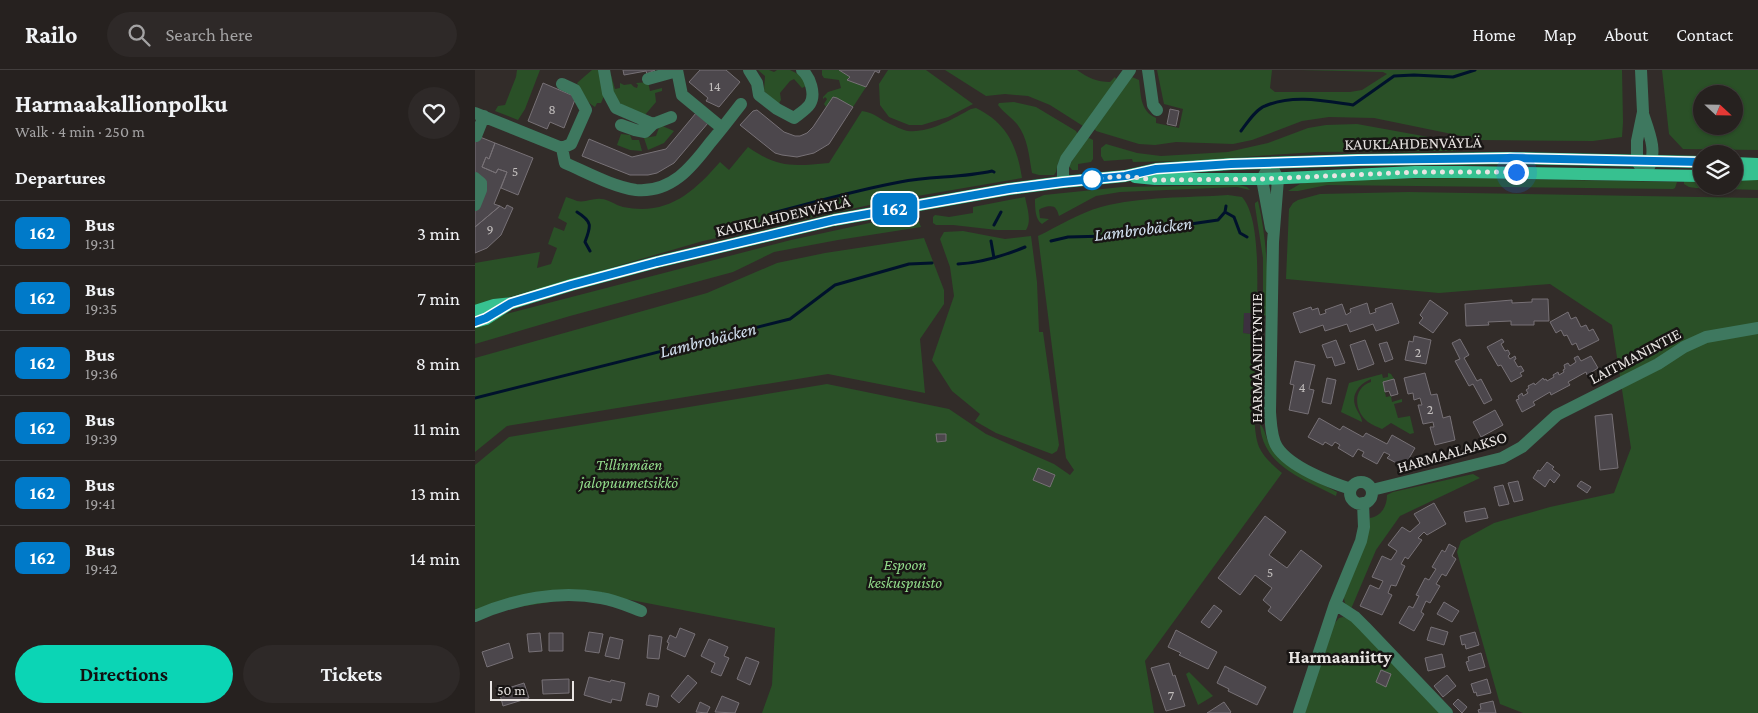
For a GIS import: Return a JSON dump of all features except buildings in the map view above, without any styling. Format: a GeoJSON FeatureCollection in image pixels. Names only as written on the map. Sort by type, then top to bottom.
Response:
{"type":"FeatureCollection","features":[{"type":"Feature","properties":{"kind":"main road","name":"KAUKLAHDENVÄYLÄ"},"geometry":{"type":"LineString","coordinates":[[475,310],[511,303],[657,262],[834,220],[1009,189],[1125,176],[1156,169],[1231,164],[1491,158],[1693,162]]}},
{"type":"Feature","properties":{"kind":"main road"},"geometry":{"type":"LineString","coordinates":[[1743,163],[1758,164]]}},
{"type":"Feature","properties":{"kind":"main road","name":"KAUKLAHDENVÄYLÄ"},"geometry":{"type":"LineString","coordinates":[[1125,176],[1155,180],[1278,179],[1415,172],[1693,176]]}},
{"type":"Feature","properties":{"kind":"main road"},"geometry":{"type":"LineString","coordinates":[[1743,175],[1758,174]]}},
{"type":"Feature","properties":{"kind":"main road","name":"KAUKLAHDENVÄYLÄ"},"geometry":{"type":"LineString","coordinates":[[475,322],[486,318],[511,303]]}},
{"type":"Feature","properties":{"kind":"street"},"geometry":{"type":"LineString","coordinates":[[604,70],[608,93],[616,108],[653,124]]}},
{"type":"Feature","properties":{"kind":"street"},"geometry":{"type":"LineString","coordinates":[[749,70],[757,82],[759,95],[777,109],[794,118],[810,104],[812,97],[811,82],[806,72]]}},
{"type":"Feature","properties":{"kind":"street"},"geometry":{"type":"LineString","coordinates":[[1063,182],[1063,167],[1066,159],[1130,70]]}},
{"type":"Feature","properties":{"kind":"street"},"geometry":{"type":"LineString","coordinates":[[1148,70],[1153,105],[1157,110]]}},
{"type":"Feature","properties":{"kind":"street"},"geometry":{"type":"LineString","coordinates":[[1641,70],[1643,112],[1637,141],[1637,161],[1645,174],[1653,161],[1652,141],[1643,112]]}},
{"type":"Feature","properties":{"kind":"street"},"geometry":{"type":"LineString","coordinates":[[648,79],[677,71],[682,95],[722,128]]}},
{"type":"Feature","properties":{"kind":"street"},"geometry":{"type":"LineString","coordinates":[[476,136],[479,114],[561,148],[571,144],[585,110],[575,90],[562,84]]}},
{"type":"Feature","properties":{"kind":"street"},"geometry":{"type":"LineString","coordinates":[[561,148],[565,163],[622,186],[635,190],[648,190],[670,184],[690,169],[741,104]]}},
{"type":"Feature","properties":{"kind":"street"},"geometry":{"type":"LineString","coordinates":[[621,125],[645,132],[653,124],[671,117]]}},
{"type":"Feature","properties":{"kind":"street"},"geometry":{"type":"LineString","coordinates":[[1270,163],[1278,179]]}},
{"type":"Feature","properties":{"kind":"street"},"geometry":{"type":"LineString","coordinates":[[1262,179],[1270,163]]}},
{"type":"Feature","properties":{"kind":"street"},"geometry":{"type":"LineString","coordinates":[[475,178],[481,184],[481,190],[475,206]]}},
{"type":"Feature","properties":{"kind":"street","name":"HARMAANIITYNTIE"},"geometry":{"type":"LineString","coordinates":[[1262,179],[1273,242]]}},
{"type":"Feature","properties":{"kind":"street","name":"HARMAANIITYNTIE"},"geometry":{"type":"LineString","coordinates":[[1278,179],[1273,242],[1271,432],[1277,446],[1286,456],[1319,476],[1351,489]]}},
{"type":"Feature","properties":{"kind":"street","name":"LAITMANINTIE"},"geometry":{"type":"LineString","coordinates":[[1537,434],[1557,415],[1658,364],[1684,347],[1719,334],[1758,328]]}},
{"type":"Feature","properties":{"kind":"street","name":"HARMAALAAKSO"},"geometry":{"type":"LineString","coordinates":[[1372,490],[1503,458],[1522,447],[1537,434]]}},
{"type":"Feature","properties":{"kind":"street","name":"HARMAANIITYNTIE"},"geometry":{"type":"LineString","coordinates":[[1363,503],[1353,499],[1351,489],[1356,483],[1362,482],[1368,484],[1372,490]]}},
{"type":"Feature","properties":{"kind":"street"},"geometry":{"type":"LineString","coordinates":[[1299,713],[1335,604],[1361,541],[1364,527],[1363,503],[1370,499],[1372,490]]}},
{"type":"Feature","properties":{"kind":"street"},"geometry":{"type":"LineString","coordinates":[[475,616],[492,608],[530,599],[576,595],[601,598],[641,611]]}},
{"type":"Feature","properties":{"kind":"street"},"geometry":{"type":"LineString","coordinates":[[1335,604],[1355,617],[1447,713]]}},
{"type":"Feature","properties":{"kind":"shaded area"},"geometry":{"type":"Polygon","coordinates":[[[1244,313],[1257,313],[1257,335],[1243,333],[1244,313]]]}},
{"type":"Feature","properties":{"kind":"green space"},"geometry":{"type":"Polygon","coordinates":[[[517,70],[540,70],[525,109],[518,120],[495,111],[498,106],[505,105],[517,70]]]}},
{"type":"Feature","properties":{"kind":"green space"},"geometry":{"type":"Polygon","coordinates":[[[592,70],[600,70],[605,94],[601,103],[597,103],[595,107],[586,99],[577,83],[592,70]]]}},
{"type":"Feature","properties":{"kind":"green space"},"geometry":{"type":"Polygon","coordinates":[[[758,70],[774,72],[777,70],[790,70],[804,77],[806,86],[802,88],[794,79],[790,81],[780,93],[781,100],[778,105],[764,91],[765,76],[758,70]]]}},
{"type":"Feature","properties":{"kind":"green space"},"geometry":{"type":"Polygon","coordinates":[[[822,70],[839,70],[850,77],[848,80],[866,87],[853,107],[833,97],[826,107],[824,104],[827,99],[825,97],[823,99],[823,97],[828,92],[841,88],[839,80],[824,78],[822,70]]]}},
{"type":"Feature","properties":{"kind":"green space"},"geometry":{"type":"Polygon","coordinates":[[[888,70],[926,70],[973,104],[948,117],[922,125],[909,125],[889,117],[880,105],[879,84],[888,70]]]}},
{"type":"Feature","properties":{"kind":"green space"},"geometry":{"type":"Polygon","coordinates":[[[945,70],[1077,70],[1097,80],[1110,82],[1115,77],[1117,81],[1083,126],[1050,105],[1028,96],[1005,94],[986,96],[945,70]]]}},
{"type":"Feature","properties":{"kind":"green space"},"geometry":{"type":"Polygon","coordinates":[[[1157,70],[1272,70],[1270,88],[1275,92],[1350,92],[1362,90],[1387,74],[1383,72],[1300,70],[1622,70],[1622,137],[1593,141],[1481,140],[1374,118],[1329,117],[1302,121],[1252,140],[1233,144],[1176,142],[1155,145],[1139,144],[1096,131],[1094,128],[1132,77],[1139,80],[1144,107],[1156,118],[1156,123],[1179,128],[1183,109],[1164,104],[1157,70]]]}},
{"type":"Feature","properties":{"kind":"green space"},"geometry":{"type":"Polygon","coordinates":[[[1662,70],[1758,70],[1758,150],[1743,150],[1743,145],[1693,145],[1693,149],[1683,149],[1669,134],[1662,70]]]}},
{"type":"Feature","properties":{"kind":"green space"},"geometry":{"type":"Polygon","coordinates":[[[611,75],[615,89],[620,88],[620,83],[624,85],[631,84],[637,88],[638,85],[636,83],[648,82],[650,91],[662,88],[662,91],[655,93],[656,102],[644,116],[625,109],[611,93],[611,75]]]}},
{"type":"Feature","properties":{"kind":"green space"},"geometry":{"type":"Polygon","coordinates":[[[1014,102],[1036,107],[1076,131],[1078,135],[1058,163],[1054,175],[1032,173],[1021,129],[998,105],[999,103],[1014,102]]]}},
{"type":"Feature","properties":{"kind":"green space"},"geometry":{"type":"Polygon","coordinates":[[[976,108],[996,121],[1009,137],[1017,156],[1022,178],[888,201],[703,241],[475,307],[475,263],[540,252],[537,268],[551,264],[557,248],[548,244],[554,227],[564,231],[567,223],[558,218],[566,197],[577,201],[604,199],[623,207],[653,208],[678,200],[700,183],[720,162],[729,170],[748,147],[778,163],[806,165],[829,163],[862,111],[903,130],[916,131],[933,128],[976,108]]]}},
{"type":"Feature","properties":{"kind":"green space"},"geometry":{"type":"Polygon","coordinates":[[[1357,124],[1456,142],[1458,145],[1456,151],[1316,152],[1183,161],[1133,162],[1132,159],[1104,161],[1101,156],[1101,148],[1106,144],[1137,153],[1161,156],[1228,152],[1268,143],[1308,128],[1326,125],[1357,124]]]}},
{"type":"Feature","properties":{"kind":"green space"},"geometry":{"type":"Polygon","coordinates":[[[660,125],[674,131],[664,143],[648,150],[644,138],[656,136],[660,125]]]}},
{"type":"Feature","properties":{"kind":"green space"},"geometry":{"type":"Polygon","coordinates":[[[621,134],[630,135],[632,140],[639,140],[642,151],[630,150],[617,145],[621,134]]]}},
{"type":"Feature","properties":{"kind":"green space"},"geometry":{"type":"Polygon","coordinates":[[[1085,139],[1093,140],[1093,159],[1091,162],[1078,164],[1078,170],[1072,170],[1069,166],[1085,139]]]}},
{"type":"Feature","properties":{"kind":"green space"},"geometry":{"type":"Polygon","coordinates":[[[1461,178],[1677,182],[1673,189],[1327,185],[1298,191],[1288,191],[1300,184],[1320,180],[1461,178]]]}},
{"type":"Feature","properties":{"kind":"green space"},"geometry":{"type":"Polygon","coordinates":[[[1758,178],[1758,190],[1743,190],[1743,179],[1758,178]]]}},
{"type":"Feature","properties":{"kind":"green space"},"geometry":{"type":"Polygon","coordinates":[[[1693,180],[1693,188],[1684,184],[1684,181],[1693,180]]]}},
{"type":"Feature","properties":{"kind":"green space"},"geometry":{"type":"Polygon","coordinates":[[[1239,185],[1250,190],[1237,187],[1120,192],[1096,196],[1059,216],[1055,207],[1048,206],[1039,210],[1040,218],[1049,219],[1042,224],[1038,220],[1035,209],[1035,199],[1044,195],[1122,187],[1239,185]]]}},
{"type":"Feature","properties":{"kind":"green space"},"geometry":{"type":"Polygon","coordinates":[[[1408,192],[1758,198],[1758,713],[1523,713],[1500,704],[1457,552],[1461,541],[1494,523],[1550,507],[1614,493],[1631,448],[1612,325],[1550,284],[1439,293],[1286,279],[1289,209],[1293,203],[1320,194],[1408,192]]]}},
{"type":"Feature","properties":{"kind":"green space","name":"Espoon keskuspuisto"},"geometry":{"type":"Polygon","coordinates":[[[1228,195],[1242,197],[1248,207],[1252,220],[1257,252],[1257,313],[1244,313],[1243,333],[1257,335],[1254,409],[1256,437],[1259,447],[1266,458],[1282,473],[1145,661],[1154,713],[762,713],[772,685],[775,628],[600,594],[475,614],[475,465],[509,437],[827,384],[949,409],[986,434],[1054,464],[1070,475],[1074,470],[1066,458],[1038,236],[1085,213],[1117,203],[1148,199],[1228,195]]]}},
{"type":"Feature","properties":{"kind":"green space"},"geometry":{"type":"Polygon","coordinates":[[[1025,197],[1029,218],[1026,230],[997,230],[936,225],[933,223],[935,215],[949,217],[973,213],[973,207],[1025,197]]]}},
{"type":"Feature","properties":{"kind":"green space"},"geometry":{"type":"Polygon","coordinates":[[[1258,201],[1266,258],[1268,316],[1263,315],[1263,258],[1255,206],[1255,203],[1258,201]]]}},
{"type":"Feature","properties":{"kind":"green space"},"geometry":{"type":"Polygon","coordinates":[[[911,216],[917,217],[921,227],[774,252],[733,272],[475,344],[475,328],[506,314],[791,240],[911,216]]]}},
{"type":"Feature","properties":{"kind":"green space"},"geometry":{"type":"Polygon","coordinates":[[[963,231],[1005,239],[1031,236],[1037,282],[1039,332],[1043,332],[1059,445],[1057,451],[1052,454],[996,433],[975,421],[980,414],[952,391],[932,360],[954,296],[950,267],[940,239],[944,232],[963,231]]]}},
{"type":"Feature","properties":{"kind":"green space"},"geometry":{"type":"Polygon","coordinates":[[[924,238],[944,290],[944,304],[920,339],[925,393],[828,374],[507,426],[475,452],[475,358],[707,293],[777,263],[825,253],[924,238]]]}},
{"type":"Feature","properties":{"kind":"green space"},"geometry":{"type":"Polygon","coordinates":[[[1388,373],[1394,379],[1383,383],[1386,397],[1391,396],[1392,402],[1402,399],[1402,402],[1394,404],[1398,418],[1410,416],[1414,433],[1410,434],[1391,423],[1382,429],[1363,417],[1358,406],[1358,394],[1365,385],[1371,382],[1371,379],[1359,387],[1355,394],[1354,403],[1362,422],[1341,412],[1349,383],[1382,374],[1383,378],[1388,377],[1388,373]]]}},
{"type":"Feature","properties":{"kind":"green space"},"geometry":{"type":"Polygon","coordinates":[[[1260,424],[1270,445],[1282,460],[1337,492],[1336,496],[1298,477],[1276,461],[1268,451],[1260,424]]]}},
{"type":"Feature","properties":{"kind":"green space"},"geometry":{"type":"Polygon","coordinates":[[[1473,474],[1480,478],[1400,516],[1376,550],[1351,609],[1347,606],[1344,595],[1370,518],[1383,510],[1387,495],[1473,474]]]}},
{"type":"Feature","properties":{"kind":"green space"},"geometry":{"type":"Polygon","coordinates":[[[1343,617],[1353,620],[1440,713],[1304,713],[1333,625],[1339,618],[1343,617]]]}},
{"type":"Feature","properties":{"kind":"green space"},"geometry":{"type":"Polygon","coordinates":[[[1189,672],[1213,696],[1198,705],[1186,674],[1189,672]]]}},
{"type":"Feature","properties":{"kind":"waterway","name":"Lambrobäcken"},"geometry":{"type":"LineString","coordinates":[[1241,131],[1258,110],[1276,102],[1298,99],[1353,105],[1394,76],[1453,77],[1475,70]]}},
{"type":"Feature","properties":{"kind":"waterway"},"geometry":{"type":"LineString","coordinates":[[772,213],[852,192],[900,182],[994,172]]}},
{"type":"Feature","properties":{"kind":"waterway","name":"Lambrobäcken"},"geometry":{"type":"LineString","coordinates":[[1051,241],[1068,237],[1108,236],[1218,220],[1225,212],[1226,206]]}},
{"type":"Feature","properties":{"kind":"waterway"},"geometry":{"type":"LineString","coordinates":[[577,212],[588,222],[589,232],[585,242],[590,251]]}},
{"type":"Feature","properties":{"kind":"waterway"},"geometry":{"type":"LineString","coordinates":[[994,225],[1001,212]]}},
{"type":"Feature","properties":{"kind":"waterway"},"geometry":{"type":"LineString","coordinates":[[1225,212],[1234,217],[1240,233],[1247,237]]}},
{"type":"Feature","properties":{"kind":"waterway"},"geometry":{"type":"LineString","coordinates":[[991,241],[994,258]]}},
{"type":"Feature","properties":{"kind":"waterway","name":"Lambrobäcken"},"geometry":{"type":"LineString","coordinates":[[958,264],[992,258],[1025,247]]}},
{"type":"Feature","properties":{"kind":"waterway","name":"Lambrobäcken"},"geometry":{"type":"LineString","coordinates":[[475,398],[790,319],[835,285],[909,264],[932,263]]}},
{"type":"Feature","properties":{"kind":"bus line","name":"162"},"geometry":{"type":"LineString","coordinates":[[475,322],[486,318],[511,303],[571,285],[657,262],[834,220],[1009,189],[1125,176],[1156,169],[1231,164],[1358,160],[1510,158],[1693,162]]}},
{"type":"Feature","properties":{"kind":"district","name":"Harmaaniitty"},"geometry":{"type":"Point","coordinates":[1340,657]}},
{"type":"Feature","properties":{"kind":"route"},"geometry":{"type":"LineString","coordinates":[[1092,179],[1125,176],[1155,180],[1262,179],[1415,172],[1516,172]]}},
{"type":"Feature","properties":{"kind":"park label","name":"Tillinmäen jalopuumetsikkö"},"geometry":{"type":"Point","coordinates":[629,473]}}]}
